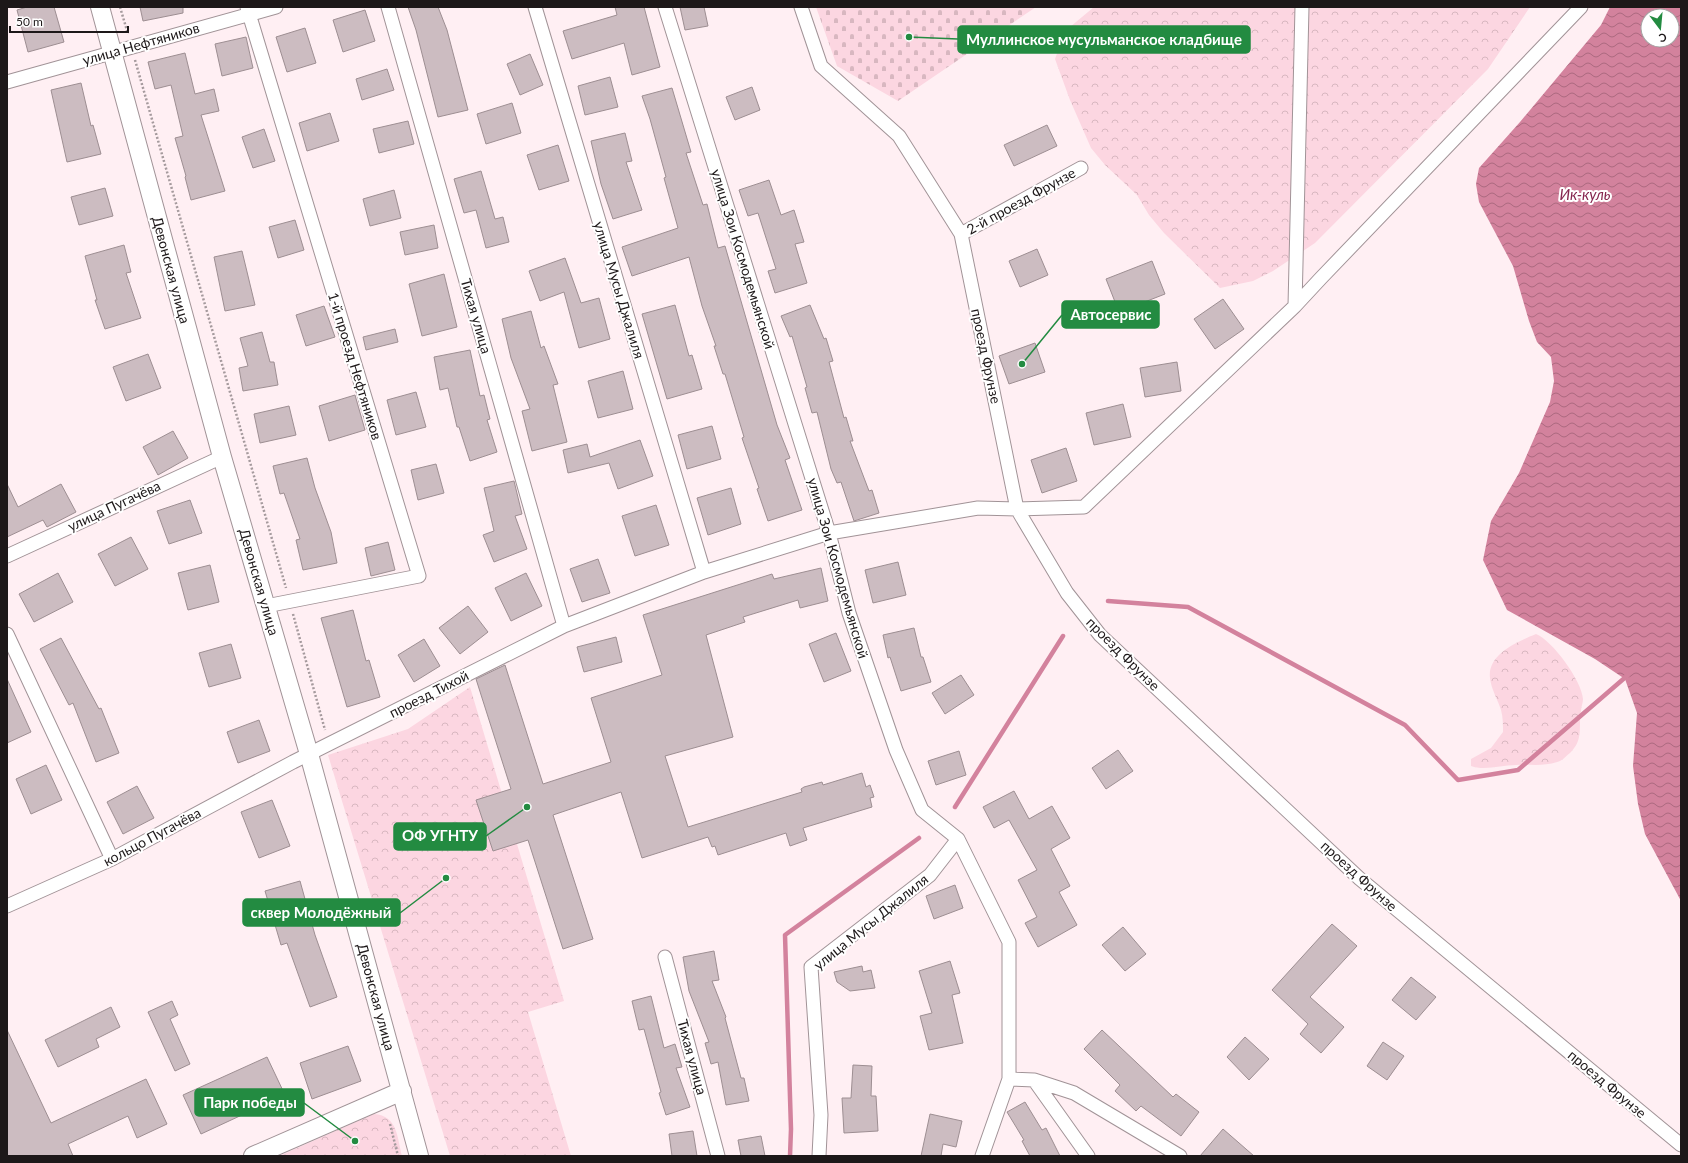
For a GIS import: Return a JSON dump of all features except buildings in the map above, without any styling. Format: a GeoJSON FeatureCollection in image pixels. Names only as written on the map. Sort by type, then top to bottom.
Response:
{"type":"FeatureCollection","features":[{"type":"Feature","properties":{"kind":"main road","name":"Девонская улица"},"geometry":{"type":"LineString","coordinates":[[100,7],[222,457],[266,606],[301,758],[402,1091],[419,1156]]}},
{"type":"Feature","properties":{"kind":"main road"},"geometry":{"type":"LineString","coordinates":[[253,1156],[402,1091]]}},
{"type":"Feature","properties":{"kind":"street","name":"улица Нефтяников"},"geometry":{"type":"LineString","coordinates":[[7,82],[132,47],[248,11],[276,7]]}},
{"type":"Feature","properties":{"kind":"street","name":"Тихая улица"},"geometry":{"type":"LineString","coordinates":[[388,7],[564,626]]}},
{"type":"Feature","properties":{"kind":"street","name":"улица Мусы Джалиля"},"geometry":{"type":"LineString","coordinates":[[534,7],[704,572]]}},
{"type":"Feature","properties":{"kind":"street","name":"улица Зои Космодемьянской"},"geometry":{"type":"LineString","coordinates":[[664,7],[829,533],[848,614],[896,750],[922,810],[958,839],[1009,942],[1009,1078],[982,1156]]}},
{"type":"Feature","properties":{"kind":"street","name":"проезд Фрунзе"},"geometry":{"type":"LineString","coordinates":[[801,7],[821,66],[899,136],[961,234],[1017,509],[1067,593],[1100,635],[1360,879],[1681,1145]]}},
{"type":"Feature","properties":{"kind":"street"},"geometry":{"type":"LineString","coordinates":[[1295,306],[1302,7]]}},
{"type":"Feature","properties":{"kind":"street","name":"проезд Тихой"},"geometry":{"type":"LineString","coordinates":[[301,758],[564,626],[704,572],[829,533],[978,508],[1017,509],[1084,507],[1295,306],[1320,278],[1581,7]]}},
{"type":"Feature","properties":{"kind":"street","name":"1-й проезд Нефтяников"},"geometry":{"type":"LineString","coordinates":[[248,11],[419,576],[266,606]]}},
{"type":"Feature","properties":{"kind":"street","name":"2-й проезд Фрунзе"},"geometry":{"type":"LineString","coordinates":[[961,234],[1081,168]]}},
{"type":"Feature","properties":{"kind":"street","name":"улица Пугачёва"},"geometry":{"type":"LineString","coordinates":[[7,556],[222,457]]}},
{"type":"Feature","properties":{"kind":"street"},"geometry":{"type":"LineString","coordinates":[[7,634],[112,859]]}},
{"type":"Feature","properties":{"kind":"street","name":"кольцо Пугачёва"},"geometry":{"type":"LineString","coordinates":[[7,906],[112,859],[301,758]]}},
{"type":"Feature","properties":{"kind":"street","name":"улица Мусы Джалиля"},"geometry":{"type":"LineString","coordinates":[[819,1156],[821,1115],[811,967],[930,875],[958,839]]}},
{"type":"Feature","properties":{"kind":"street","name":"Тихая улица"},"geometry":{"type":"LineString","coordinates":[[665,957],[718,1156]]}},
{"type":"Feature","properties":{"kind":"street"},"geometry":{"type":"LineString","coordinates":[[1009,1078],[1034,1080],[1074,1093],[1180,1156]]}},
{"type":"Feature","properties":{"kind":"street"},"geometry":{"type":"LineString","coordinates":[[1034,1080],[1088,1156]]}},
{"type":"Feature","properties":{"kind":"path"},"geometry":{"type":"LineString","coordinates":[[120,7],[290,601],[329,744]]}},
{"type":"Feature","properties":{"kind":"path"},"geometry":{"type":"LineString","coordinates":[[390,1124],[398,1156]]}},
{"type":"Feature","properties":{"kind":"green space"},"geometry":{"type":"Polygon","coordinates":[[[816,7],[1036,7],[898,101],[837,66],[816,7]]]}},
{"type":"Feature","properties":{"kind":"green space"},"geometry":{"type":"Polygon","coordinates":[[[1094,7],[1530,7],[1488,69],[1315,243],[1273,271],[1253,281],[1220,288],[1164,233],[1149,215],[1137,195],[1105,165],[1091,148],[1070,100],[1055,59],[1063,37],[1070,27],[1094,7]]]}},
{"type":"Feature","properties":{"kind":"green space"},"geometry":{"type":"Polygon","coordinates":[[[1536,634],[1543,638],[1558,652],[1572,672],[1581,691],[1583,700],[1580,717],[1580,733],[1577,743],[1570,753],[1554,763],[1543,765],[1510,765],[1487,768],[1471,766],[1471,759],[1491,748],[1503,732],[1502,713],[1492,686],[1490,670],[1499,655],[1521,640],[1536,634]]]}},
{"type":"Feature","properties":{"kind":"green space"},"geometry":{"type":"Polygon","coordinates":[[[470,687],[564,1001],[528,1012],[571,1156],[450,1156],[328,755],[408,729],[470,687]]]}},
{"type":"Feature","properties":{"kind":"green space"},"geometry":{"type":"Polygon","coordinates":[[[374,1114],[388,1119],[392,1123],[397,1135],[402,1156],[279,1156],[374,1114]]]}},
{"type":"Feature","properties":{"kind":"water","name":"Ик-куль"},"geometry":{"type":"Polygon","coordinates":[[[1610,7],[1681,7],[1681,901],[1645,834],[1638,804],[1633,766],[1637,713],[1625,679],[1595,659],[1507,610],[1483,560],[1491,521],[1519,473],[1550,402],[1554,381],[1551,357],[1537,342],[1529,321],[1513,266],[1479,202],[1476,184],[1479,168],[1520,122],[1601,25],[1610,7]]]}},
{"type":"Feature","properties":{"kind":"waterway"},"geometry":{"type":"LineString","coordinates":[[1108,601],[1188,607],[1405,725],[1458,780],[1518,770],[1628,675]]}},
{"type":"Feature","properties":{"kind":"waterway"},"geometry":{"type":"LineString","coordinates":[[955,807],[1063,636]]}},
{"type":"Feature","properties":{"kind":"waterway"},"geometry":{"type":"LineString","coordinates":[[790,1156],[791,1129],[785,935],[919,838]]}},
{"type":"Feature","properties":{"kind":"place","name":"Муллинское мусульманское кладбище"},"geometry":{"type":"Point","coordinates":[909,37]}},
{"type":"Feature","properties":{"kind":"place","name":"Автосервис"},"geometry":{"type":"Point","coordinates":[1022,364]}},
{"type":"Feature","properties":{"kind":"place","name":"ОФ УГНТУ"},"geometry":{"type":"Point","coordinates":[527,807]}},
{"type":"Feature","properties":{"kind":"place","name":"сквер Молодёжный"},"geometry":{"type":"Point","coordinates":[446,878]}},
{"type":"Feature","properties":{"kind":"place","name":"Парк победы"},"geometry":{"type":"Point","coordinates":[355,1141]}}]}
